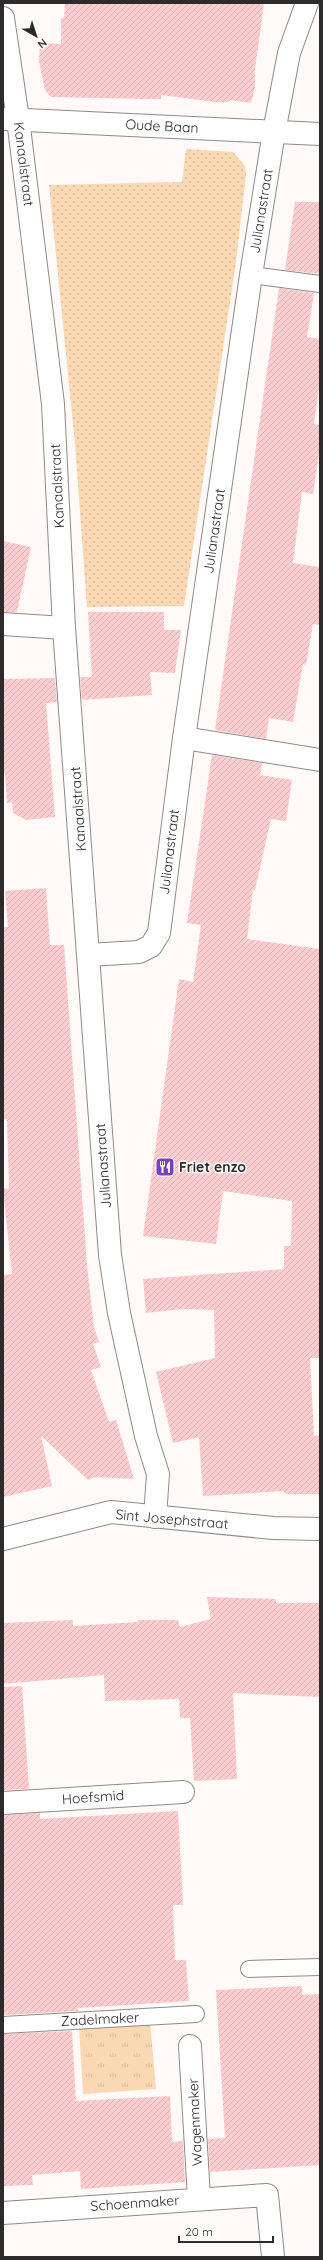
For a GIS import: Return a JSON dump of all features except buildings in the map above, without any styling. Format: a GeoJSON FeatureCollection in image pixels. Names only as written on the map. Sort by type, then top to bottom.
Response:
{"type":"FeatureCollection","features":[{"type":"Feature","properties":{"kind":"street","name":"Julianastraat"},"geometry":{"type":"LineString","coordinates":[[155,1516],[158,1474],[146,1436],[119,1313],[110,1255],[88,955],[139,952],[151,946],[159,933],[184,738],[251,275],[274,132],[290,53],[307,3]]}},
{"type":"Feature","properties":{"kind":"street","name":"Kanaalstraat"},"geometry":{"type":"LineString","coordinates":[[3,18],[11,119],[53,404],[64,628],[88,955]]}},
{"type":"Feature","properties":{"kind":"street","name":"Oude Baan"},"geometry":{"type":"LineString","coordinates":[[11,119],[320,134]]}},
{"type":"Feature","properties":{"kind":"street"},"geometry":{"type":"LineString","coordinates":[[3,624],[64,628]]}},
{"type":"Feature","properties":{"kind":"street"},"geometry":{"type":"LineString","coordinates":[[184,738],[320,760]]}},
{"type":"Feature","properties":{"kind":"street","name":"Sint Josephstraat"},"geometry":{"type":"LineString","coordinates":[[3,1540],[111,1512],[273,1528],[320,1529]]}},
{"type":"Feature","properties":{"kind":"street","name":"Hoefsmid"},"geometry":{"type":"LineString","coordinates":[[3,1803],[184,1792]]}},
{"type":"Feature","properties":{"kind":"street","name":"Wagenmaker"},"geometry":{"type":"LineString","coordinates":[[190,2046],[199,2198]]}},
{"type":"Feature","properties":{"kind":"street","name":"Schoenmaker"},"geometry":{"type":"LineString","coordinates":[[3,2213],[199,2198],[267,2195],[273,2257]]}},
{"type":"Feature","properties":{"kind":"lane"},"geometry":{"type":"LineString","coordinates":[[251,275],[320,284]]}},
{"type":"Feature","properties":{"kind":"lane"},"geometry":{"type":"LineString","coordinates":[[249,1969],[320,1967]]}},
{"type":"Feature","properties":{"kind":"lane","name":"Zadelmaker"},"geometry":{"type":"LineString","coordinates":[[3,2025],[196,2014]]}},
{"type":"Feature","properties":{"kind":"green space"},"geometry":{"type":"Polygon","coordinates":[[[186,149],[233,152],[245,166],[246,174],[236,262],[184,606],[87,607],[75,444],[49,185],[182,182],[186,149]]]}},
{"type":"Feature","properties":{"kind":"green space"},"geometry":{"type":"Polygon","coordinates":[[[150,2022],[156,2089],[83,2094],[79,2026],[150,2022]]]}},
{"type":"Feature","properties":{"kind":"place","name":"Friet enzo"},"geometry":{"type":"Point","coordinates":[165,1167]}}]}
